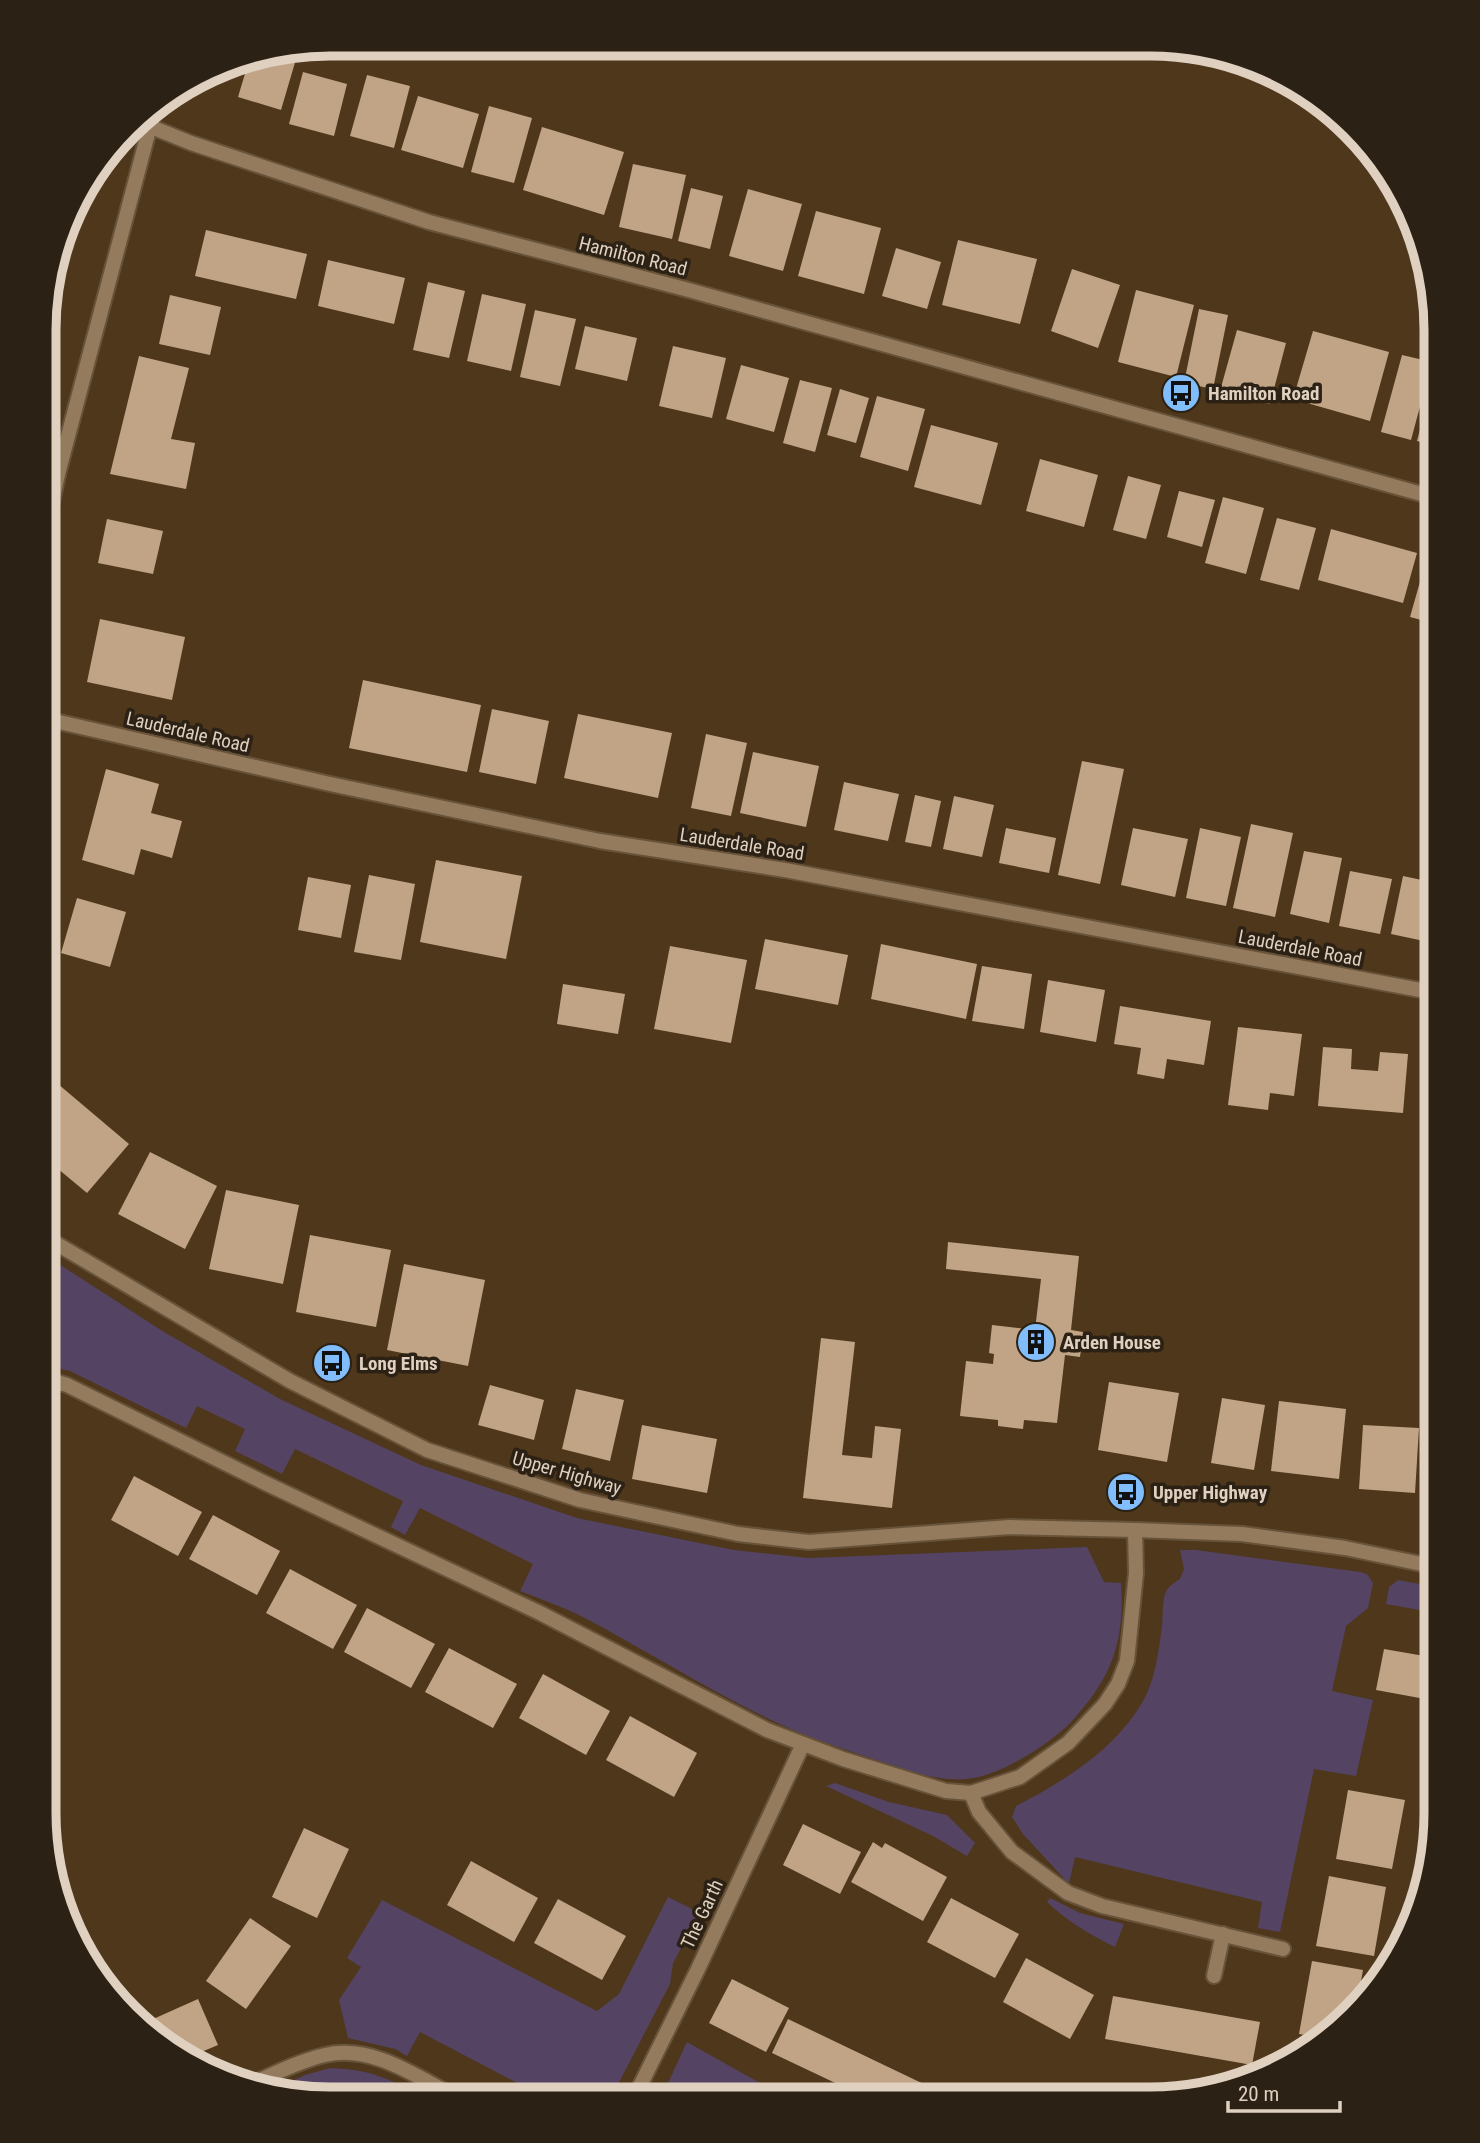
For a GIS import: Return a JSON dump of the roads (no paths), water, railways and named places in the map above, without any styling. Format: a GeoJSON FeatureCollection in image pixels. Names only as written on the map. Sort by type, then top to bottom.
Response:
{"type":"FeatureCollection","features":[{"type":"Feature","properties":{"kind":"street"},"geometry":{"type":"LineString","coordinates":[[56,458],[149,126]]}},
{"type":"Feature","properties":{"kind":"street","name":"Hamilton Road"},"geometry":{"type":"LineString","coordinates":[[149,126],[191,143],[429,222],[685,289],[1424,495]]}},
{"type":"Feature","properties":{"kind":"street","name":"Lauderdale Road"},"geometry":{"type":"LineString","coordinates":[[56,721],[330,784],[600,841],[785,870],[1424,991]]}},
{"type":"Feature","properties":{"kind":"street","name":"Upper Highway"},"geometry":{"type":"LineString","coordinates":[[56,1243],[290,1381],[427,1450],[580,1500],[738,1534],[809,1542],[1010,1527],[1135,1530],[1242,1534],[1345,1548],[1424,1564]]}},
{"type":"Feature","properties":{"kind":"street"},"geometry":{"type":"LineString","coordinates":[[56,1382],[540,1613],[767,1730],[896,1777],[946,1791],[971,1793],[1020,1777],[1068,1743],[1105,1703],[1118,1684],[1127,1661],[1136,1573],[1135,1530]]}},
{"type":"Feature","properties":{"kind":"street","name":"The Garth"},"geometry":{"type":"LineString","coordinates":[[639,2087],[803,1744]]}},
{"type":"Feature","properties":{"kind":"street"},"geometry":{"type":"LineString","coordinates":[[971,1793],[979,1812],[1012,1852],[1068,1893],[1102,1906],[1283,1949]]}},
{"type":"Feature","properties":{"kind":"street"},"geometry":{"type":"LineString","coordinates":[[1214,1976],[1223,1934]]}},
{"type":"Feature","properties":{"kind":"street"},"geometry":{"type":"LineString","coordinates":[[263,2079],[303,2061],[328,2054],[351,2053],[392,2063],[437,2087]]}},
{"type":"Feature","properties":{"kind":"place","name":"Hamilton Road"},"geometry":{"type":"Point","coordinates":[1181,393]}},
{"type":"Feature","properties":{"kind":"place","name":"Arden House"},"geometry":{"type":"Point","coordinates":[1036,1342]}},
{"type":"Feature","properties":{"kind":"place","name":"Long Elms"},"geometry":{"type":"Point","coordinates":[332,1363]}},
{"type":"Feature","properties":{"kind":"place","name":"Upper Highway"},"geometry":{"type":"Point","coordinates":[1126,1492]}}]}
